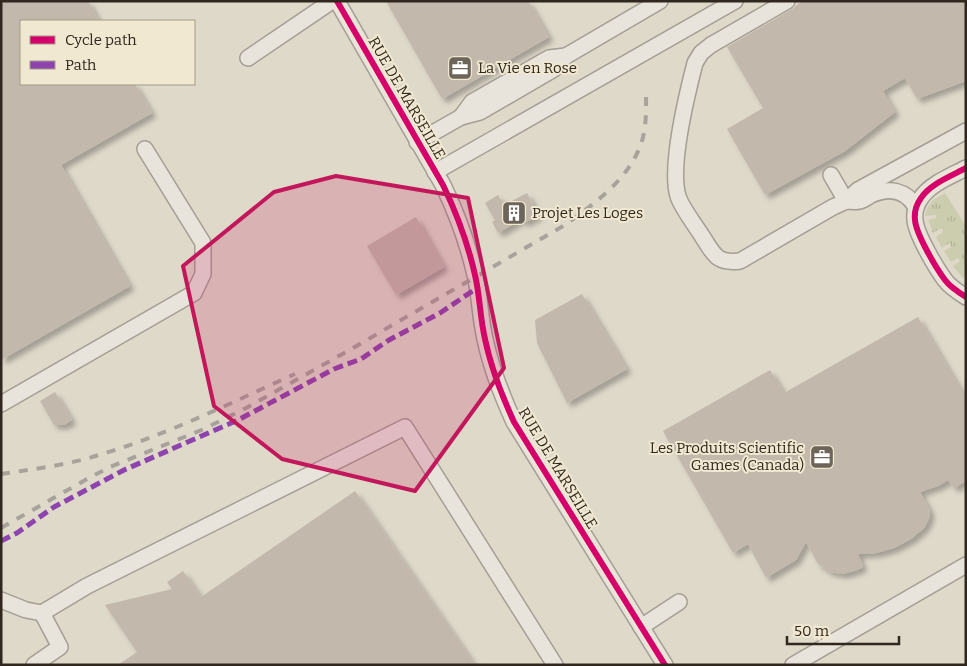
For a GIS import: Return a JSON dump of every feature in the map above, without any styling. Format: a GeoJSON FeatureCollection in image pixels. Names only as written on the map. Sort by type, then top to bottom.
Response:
{"type":"FeatureCollection","features":[{"type":"Feature","properties":{"kind":"street"},"geometry":{"type":"LineString","coordinates":[[248,58],[332,1]]}},
{"type":"Feature","properties":{"kind":"street","name":"RUE DE MARSEILLE"},"geometry":{"type":"LineString","coordinates":[[337,1],[453,207],[476,277],[485,340],[504,402],[524,441],[665,665]]}},
{"type":"Feature","properties":{"kind":"street"},"geometry":{"type":"LineString","coordinates":[[417,142],[461,117],[472,102],[550,58],[566,56],[660,1]]}},
{"type":"Feature","properties":{"kind":"street"},"geometry":{"type":"LineString","coordinates":[[435,172],[735,1]]}},
{"type":"Feature","properties":{"kind":"street"},"geometry":{"type":"LineString","coordinates":[[787,1],[711,45],[695,63],[678,149],[676,174],[678,197],[716,257],[730,262],[740,261],[833,207],[846,202],[860,201],[873,194],[894,190],[906,195],[916,207]]}},
{"type":"Feature","properties":{"kind":"street"},"geometry":{"type":"LineString","coordinates":[[846,202],[858,190],[966,131]]}},
{"type":"Feature","properties":{"kind":"street"},"geometry":{"type":"LineString","coordinates":[[1,404],[194,293],[203,274],[203,243],[145,149]]}},
{"type":"Feature","properties":{"kind":"street"},"geometry":{"type":"LineString","coordinates":[[966,168],[927,190],[922,195],[916,207],[915,220],[919,234],[945,280],[956,291],[966,297]]}},
{"type":"Feature","properties":{"kind":"street"},"geometry":{"type":"LineString","coordinates":[[831,175],[846,202]]}},
{"type":"Feature","properties":{"kind":"street"},"geometry":{"type":"LineString","coordinates":[[1,600],[26,610],[42,613],[87,586],[404,428],[555,665]]}},
{"type":"Feature","properties":{"kind":"street"},"geometry":{"type":"LineString","coordinates":[[793,665],[966,565]]}},
{"type":"Feature","properties":{"kind":"street"},"geometry":{"type":"LineString","coordinates":[[641,627],[679,602]]}},
{"type":"Feature","properties":{"kind":"street"},"geometry":{"type":"LineString","coordinates":[[34,665],[60,647],[42,613]]}},
{"type":"Feature","properties":{"kind":"highlighted area"},"geometry":{"type":"Polygon","coordinates":[[[336,176],[468,198],[504,368],[415,491],[282,459],[214,406],[183,266],[274,192],[336,176]]]}},
{"type":"Feature","properties":{"kind":"green space"},"geometry":{"type":"Polygon","coordinates":[[[945,193],[966,226],[966,275],[963,278],[953,266],[960,261],[958,258],[951,262],[944,251],[951,247],[950,243],[942,248],[936,237],[943,232],[941,228],[933,233],[928,220],[936,218],[936,215],[925,216],[932,202],[945,193]]]}},
{"type":"Feature","properties":{"kind":"building"},"geometry":{"type":"Polygon","coordinates":[[[1,1],[88,1],[98,20],[20,20],[20,85],[136,85],[152,113],[61,165],[130,286],[1,360],[1,1]]]}},
{"type":"Feature","properties":{"kind":"building","name":"La Vie en Rose"},"geometry":{"type":"Polygon","coordinates":[[[386,1],[528,1],[549,37],[442,99],[386,1]]]}},
{"type":"Feature","properties":{"kind":"building"},"geometry":{"type":"Polygon","coordinates":[[[802,1],[966,1],[966,81],[917,99],[905,78],[883,91],[895,112],[845,151],[765,195],[727,129],[763,108],[727,47],[792,9],[802,1]]]}},
{"type":"Feature","properties":{"kind":"building","name":"Projet Les Loges"},"geometry":{"type":"Polygon","coordinates":[[[527,193],[539,215],[524,223],[522,219],[498,233],[492,222],[495,220],[485,203],[498,195],[504,205],[527,193]]]}},
{"type":"Feature","properties":{"kind":"building"},"geometry":{"type":"Polygon","coordinates":[[[416,217],[444,267],[396,295],[367,246],[416,217]]]}},
{"type":"Feature","properties":{"kind":"building"},"geometry":{"type":"Polygon","coordinates":[[[582,294],[627,369],[567,403],[537,343],[535,320],[582,294]]]}},
{"type":"Feature","properties":{"kind":"building","name":"Les Produits Scientific Games (Canada)"},"geometry":{"type":"Polygon","coordinates":[[[918,317],[966,399],[966,481],[954,488],[948,480],[938,486],[920,492],[930,511],[929,519],[924,528],[911,539],[894,548],[876,553],[858,554],[863,567],[857,570],[843,574],[830,572],[818,564],[806,542],[796,560],[766,578],[748,544],[733,553],[663,431],[770,370],[784,393],[918,317]]]}},
{"type":"Feature","properties":{"kind":"building"},"geometry":{"type":"Polygon","coordinates":[[[55,392],[72,420],[64,425],[54,425],[40,401],[55,392]]]}},
{"type":"Feature","properties":{"kind":"building"},"geometry":{"type":"Polygon","coordinates":[[[355,491],[475,665],[118,665],[137,652],[105,605],[172,589],[167,582],[183,571],[201,597],[355,491]]]}},
{"type":"Feature","properties":{"kind":"railway"},"geometry":{"type":"LineString","coordinates":[[1,528],[110,467],[204,429],[246,408],[565,225],[609,190],[628,169],[641,144],[644,131],[646,90]]}},
{"type":"Feature","properties":{"kind":"railway"},"geometry":{"type":"LineString","coordinates":[[1,474],[75,461],[124,447],[198,418],[295,374]]}},
{"type":"Feature","properties":{"kind":"marked path"},"geometry":{"type":"LineString","coordinates":[[1,541],[17,533],[54,507],[124,470],[238,420],[334,369],[361,359],[389,340],[440,313],[477,288]]}},
{"type":"Feature","properties":{"kind":"cycle path"},"geometry":{"type":"LineString","coordinates":[[337,1],[443,185],[453,207],[477,283],[483,331],[490,361],[514,422],[665,665]]}},
{"type":"Feature","properties":{"kind":"cycle path"},"geometry":{"type":"LineString","coordinates":[[966,168],[941,181],[925,193],[915,211],[916,226],[919,234],[937,268],[949,285],[966,297]]}},
{"type":"Feature","properties":{"kind":"place","name":"La Vie en Rose"},"geometry":{"type":"Point","coordinates":[460,68]}},
{"type":"Feature","properties":{"kind":"place","name":"Projet Les Loges"},"geometry":{"type":"Point","coordinates":[514,213]}},
{"type":"Feature","properties":{"kind":"place","name":"Les Produits Scientific Games (Canada)"},"geometry":{"type":"Point","coordinates":[822,457]}}]}
